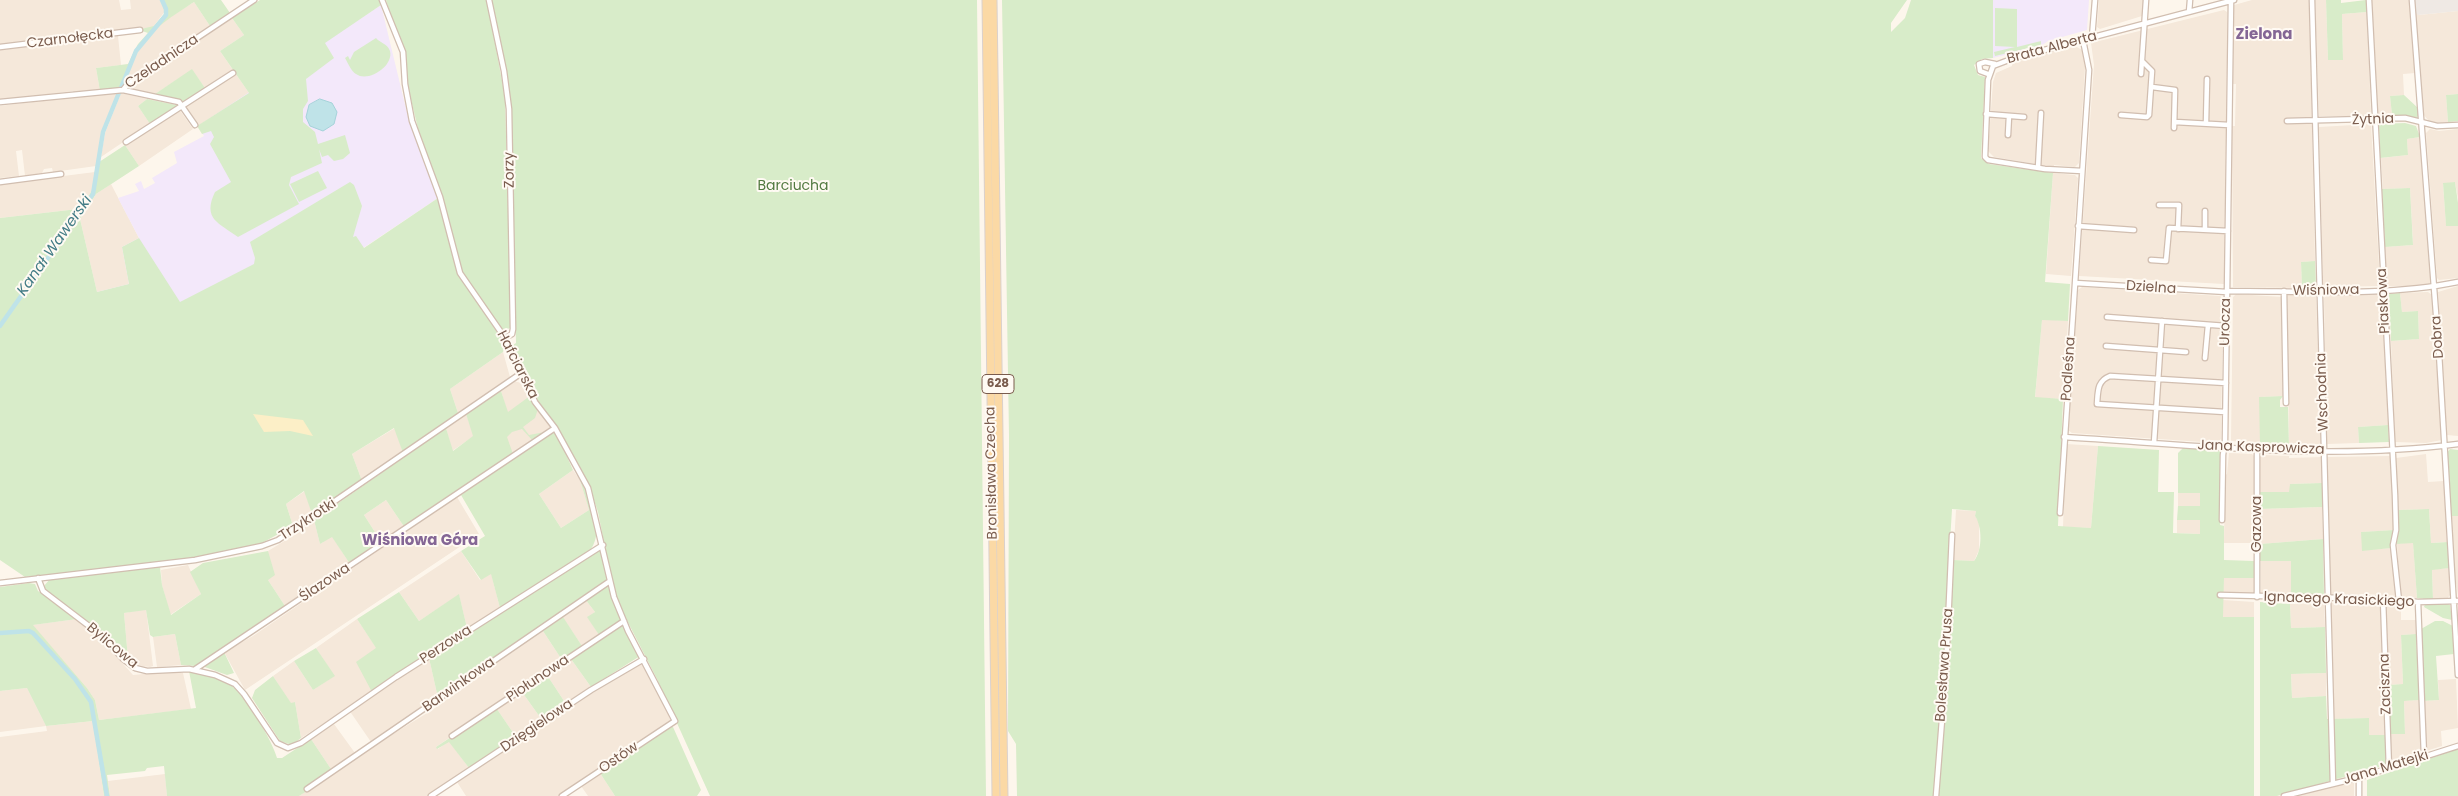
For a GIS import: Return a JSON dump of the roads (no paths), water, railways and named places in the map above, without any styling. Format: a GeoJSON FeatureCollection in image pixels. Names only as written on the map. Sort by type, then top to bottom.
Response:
{"type":"FeatureCollection","features":[{"type":"Feature","properties":{"kind":"main road","name":"Bronisława Czecha"},"geometry":{"type":"LineString","coordinates":[[986,0],[996,796]]}},
{"type":"Feature","properties":{"kind":"main road","name":"Bronisława Czecha"},"geometry":{"type":"LineString","coordinates":[[993,0],[1004,796]]}},
{"type":"Feature","properties":{"kind":"street","name":"Czeladnicza"},"geometry":{"type":"LineString","coordinates":[[0,102],[121,90],[254,0]]}},
{"type":"Feature","properties":{"kind":"street","name":"Hafciarska"},"geometry":{"type":"LineString","coordinates":[[382,0],[403,52],[405,84],[412,120],[440,197],[460,274],[505,338],[520,374],[535,402],[555,428],[588,488],[610,581],[624,621],[675,722]]}},
{"type":"Feature","properties":{"kind":"street","name":"Zorzy"},"geometry":{"type":"LineString","coordinates":[[488,0],[504,71],[509,109],[513,329],[512,334],[505,338]]}},
{"type":"Feature","properties":{"kind":"street"},"geometry":{"type":"LineString","coordinates":[[2092,38],[2095,0]]}},
{"type":"Feature","properties":{"kind":"street"},"geometry":{"type":"LineString","coordinates":[[2141,74],[2146,0]]}},
{"type":"Feature","properties":{"kind":"street"},"geometry":{"type":"LineString","coordinates":[[2189,12],[2190,0]]}},
{"type":"Feature","properties":{"kind":"street","name":"Brata Alberta"},"geometry":{"type":"LineString","coordinates":[[1988,74],[1995,64],[2233,0]]}},
{"type":"Feature","properties":{"kind":"street","name":"Urocza"},"geometry":{"type":"LineString","coordinates":[[2222,520],[2233,0]]}},
{"type":"Feature","properties":{"kind":"street","name":"Wschodnia"},"geometry":{"type":"LineString","coordinates":[[2312,0],[2333,784]]}},
{"type":"Feature","properties":{"kind":"street","name":"Piaskowa"},"geometry":{"type":"LineString","coordinates":[[2369,0],[2396,530],[2393,545],[2399,601]]}},
{"type":"Feature","properties":{"kind":"street","name":"Dobra"},"geometry":{"type":"LineString","coordinates":[[2412,0],[2456,601],[2458,675]]}},
{"type":"Feature","properties":{"kind":"street","name":"Czarnołęcka"},"geometry":{"type":"LineString","coordinates":[[0,47],[140,30]]}},
{"type":"Feature","properties":{"kind":"street","name":"Podleśna"},"geometry":{"type":"LineString","coordinates":[[2060,513],[2089,70],[2083,40]]}},
{"type":"Feature","properties":{"kind":"street"},"geometry":{"type":"LineString","coordinates":[[2121,115],[2149,116],[2152,71],[2142,61]]}},
{"type":"Feature","properties":{"kind":"street"},"geometry":{"type":"LineString","coordinates":[[1995,64],[1983,62],[1978,65],[1980,72],[1988,74],[1985,157],[1988,160],[2038,168],[2082,171]]}},
{"type":"Feature","properties":{"kind":"street"},"geometry":{"type":"LineString","coordinates":[[126,142],[233,72]]}},
{"type":"Feature","properties":{"kind":"street"},"geometry":{"type":"LineString","coordinates":[[2206,124],[2207,79]]}},
{"type":"Feature","properties":{"kind":"street"},"geometry":{"type":"LineString","coordinates":[[2152,87],[2175,90],[2174,128]]}},
{"type":"Feature","properties":{"kind":"street"},"geometry":{"type":"LineString","coordinates":[[121,90],[179,102],[195,125]]}},
{"type":"Feature","properties":{"kind":"street"},"geometry":{"type":"LineString","coordinates":[[1986,114],[2024,117]]}},
{"type":"Feature","properties":{"kind":"street"},"geometry":{"type":"LineString","coordinates":[[2038,168],[2042,114]]}},
{"type":"Feature","properties":{"kind":"street"},"geometry":{"type":"LineString","coordinates":[[2008,135],[2009,116]]}},
{"type":"Feature","properties":{"kind":"street","name":"Żytnia"},"geometry":{"type":"LineString","coordinates":[[2287,121],[2315,122],[2405,118],[2422,124],[2458,125]]}},
{"type":"Feature","properties":{"kind":"street"},"geometry":{"type":"LineString","coordinates":[[2175,122],[2229,124]]}},
{"type":"Feature","properties":{"kind":"street"},"geometry":{"type":"LineString","coordinates":[[0,182],[60,174]]}},
{"type":"Feature","properties":{"kind":"street"},"geometry":{"type":"LineString","coordinates":[[2159,204],[2179,205],[2178,229]]}},
{"type":"Feature","properties":{"kind":"street"},"geometry":{"type":"LineString","coordinates":[[2205,230],[2206,211]]}},
{"type":"Feature","properties":{"kind":"street"},"geometry":{"type":"LineString","coordinates":[[2078,226],[2134,230]]}},
{"type":"Feature","properties":{"kind":"street"},"geometry":{"type":"LineString","coordinates":[[2151,260],[2166,261],[2168,228],[2228,231]]}},
{"type":"Feature","properties":{"kind":"street","name":"Wiśniowa"},"geometry":{"type":"LineString","coordinates":[[2227,292],[2384,290],[2434,287],[2458,282]]}},
{"type":"Feature","properties":{"kind":"street","name":"Dzielna"},"geometry":{"type":"LineString","coordinates":[[2075,283],[2227,292]]}},
{"type":"Feature","properties":{"kind":"street","name":"Wiśniowa"},"geometry":{"type":"LineString","coordinates":[[2284,291],[2286,403]]}},
{"type":"Feature","properties":{"kind":"street"},"geometry":{"type":"LineString","coordinates":[[2107,317],[2226,326]]}},
{"type":"Feature","properties":{"kind":"street"},"geometry":{"type":"LineString","coordinates":[[2154,443],[2162,321]]}},
{"type":"Feature","properties":{"kind":"street"},"geometry":{"type":"LineString","coordinates":[[2205,358],[2208,325]]}},
{"type":"Feature","properties":{"kind":"street"},"geometry":{"type":"LineString","coordinates":[[2106,346],[2186,352]]}},
{"type":"Feature","properties":{"kind":"street","name":"Trzykrotki"},"geometry":{"type":"LineString","coordinates":[[0,583],[195,560],[262,546],[278,540],[520,374]]}},
{"type":"Feature","properties":{"kind":"street"},"geometry":{"type":"LineString","coordinates":[[2225,412],[2098,404],[2099,384],[2106,377],[2226,383]]}},
{"type":"Feature","properties":{"kind":"street","name":"Ślazowa"},"geometry":{"type":"LineString","coordinates":[[194,670],[555,428]]}},
{"type":"Feature","properties":{"kind":"street","name":"Jana Kasprowicza"},"geometry":{"type":"LineString","coordinates":[[2064,437],[2257,450],[2392,449],[2458,444]]}},
{"type":"Feature","properties":{"kind":"street","name":"Gazowa"},"geometry":{"type":"LineString","coordinates":[[2257,450],[2257,597]]}},
{"type":"Feature","properties":{"kind":"street","name":"Bolesława Prusa"},"geometry":{"type":"LineString","coordinates":[[1936,796],[1946,669],[1952,535]]}},
{"type":"Feature","properties":{"kind":"street","name":"Perzowa"},"geometry":{"type":"LineString","coordinates":[[291,747],[411,667],[603,545]]}},
{"type":"Feature","properties":{"kind":"street","name":"Bylicowa"},"geometry":{"type":"LineString","coordinates":[[38,578],[43,591],[102,636],[135,668],[147,671],[194,670],[215,675],[235,684],[244,694],[277,743],[284,747],[291,747]]}},
{"type":"Feature","properties":{"kind":"street","name":"Barwinkowa"},"geometry":{"type":"LineString","coordinates":[[308,789],[610,581]]}},
{"type":"Feature","properties":{"kind":"street","name":"Ignacego Krasickiego"},"geometry":{"type":"LineString","coordinates":[[2220,595],[2418,602],[2456,601]]}},
{"type":"Feature","properties":{"kind":"street","name":"Zaciszna"},"geometry":{"type":"LineString","coordinates":[[2383,600],[2390,768]]}},
{"type":"Feature","properties":{"kind":"street"},"geometry":{"type":"LineString","coordinates":[[2418,602],[2424,756]]}},
{"type":"Feature","properties":{"kind":"street","name":"Piołunowa"},"geometry":{"type":"LineString","coordinates":[[452,736],[624,621]]}},
{"type":"Feature","properties":{"kind":"street","name":"Dzięgielowa"},"geometry":{"type":"LineString","coordinates":[[431,796],[591,690],[644,659]]}},
{"type":"Feature","properties":{"kind":"street","name":"Ostów"},"geometry":{"type":"LineString","coordinates":[[562,796],[675,722]]}},
{"type":"Feature","properties":{"kind":"street","name":"Jana Matejki"},"geometry":{"type":"LineString","coordinates":[[2284,796],[2359,777],[2458,746]]}},
{"type":"Feature","properties":{"kind":"street"},"geometry":{"type":"LineString","coordinates":[[2359,777],[2359,796]]}},
{"type":"Feature","properties":{"kind":"water"},"geometry":{"type":"Polygon","coordinates":[[[320,99],[332,103],[337,112],[334,124],[323,131],[310,126],[306,117],[309,105],[320,99]]]}},
{"type":"Feature","properties":{"kind":"waterway","name":"Kanał Wawerski"},"geometry":{"type":"LineString","coordinates":[[0,326],[93,194],[103,132],[136,51],[166,15],[166,9],[162,0]]}},
{"type":"Feature","properties":{"kind":"waterway","name":"Kanał Wawerski"},"geometry":{"type":"LineString","coordinates":[[0,633],[29,631],[33,633],[75,679],[91,702],[107,796]]}},
{"type":"Feature","properties":{"kind":"district","name":"Zielona"},"geometry":{"type":"Point","coordinates":[2264,35]}},
{"type":"Feature","properties":{"kind":"district","name":"Wiśniowa Góra"},"geometry":{"type":"Point","coordinates":[420,541]}},
{"type":"Feature","properties":{"kind":"park label","name":"Barciucha"},"geometry":{"type":"Point","coordinates":[793,186]}}]}
